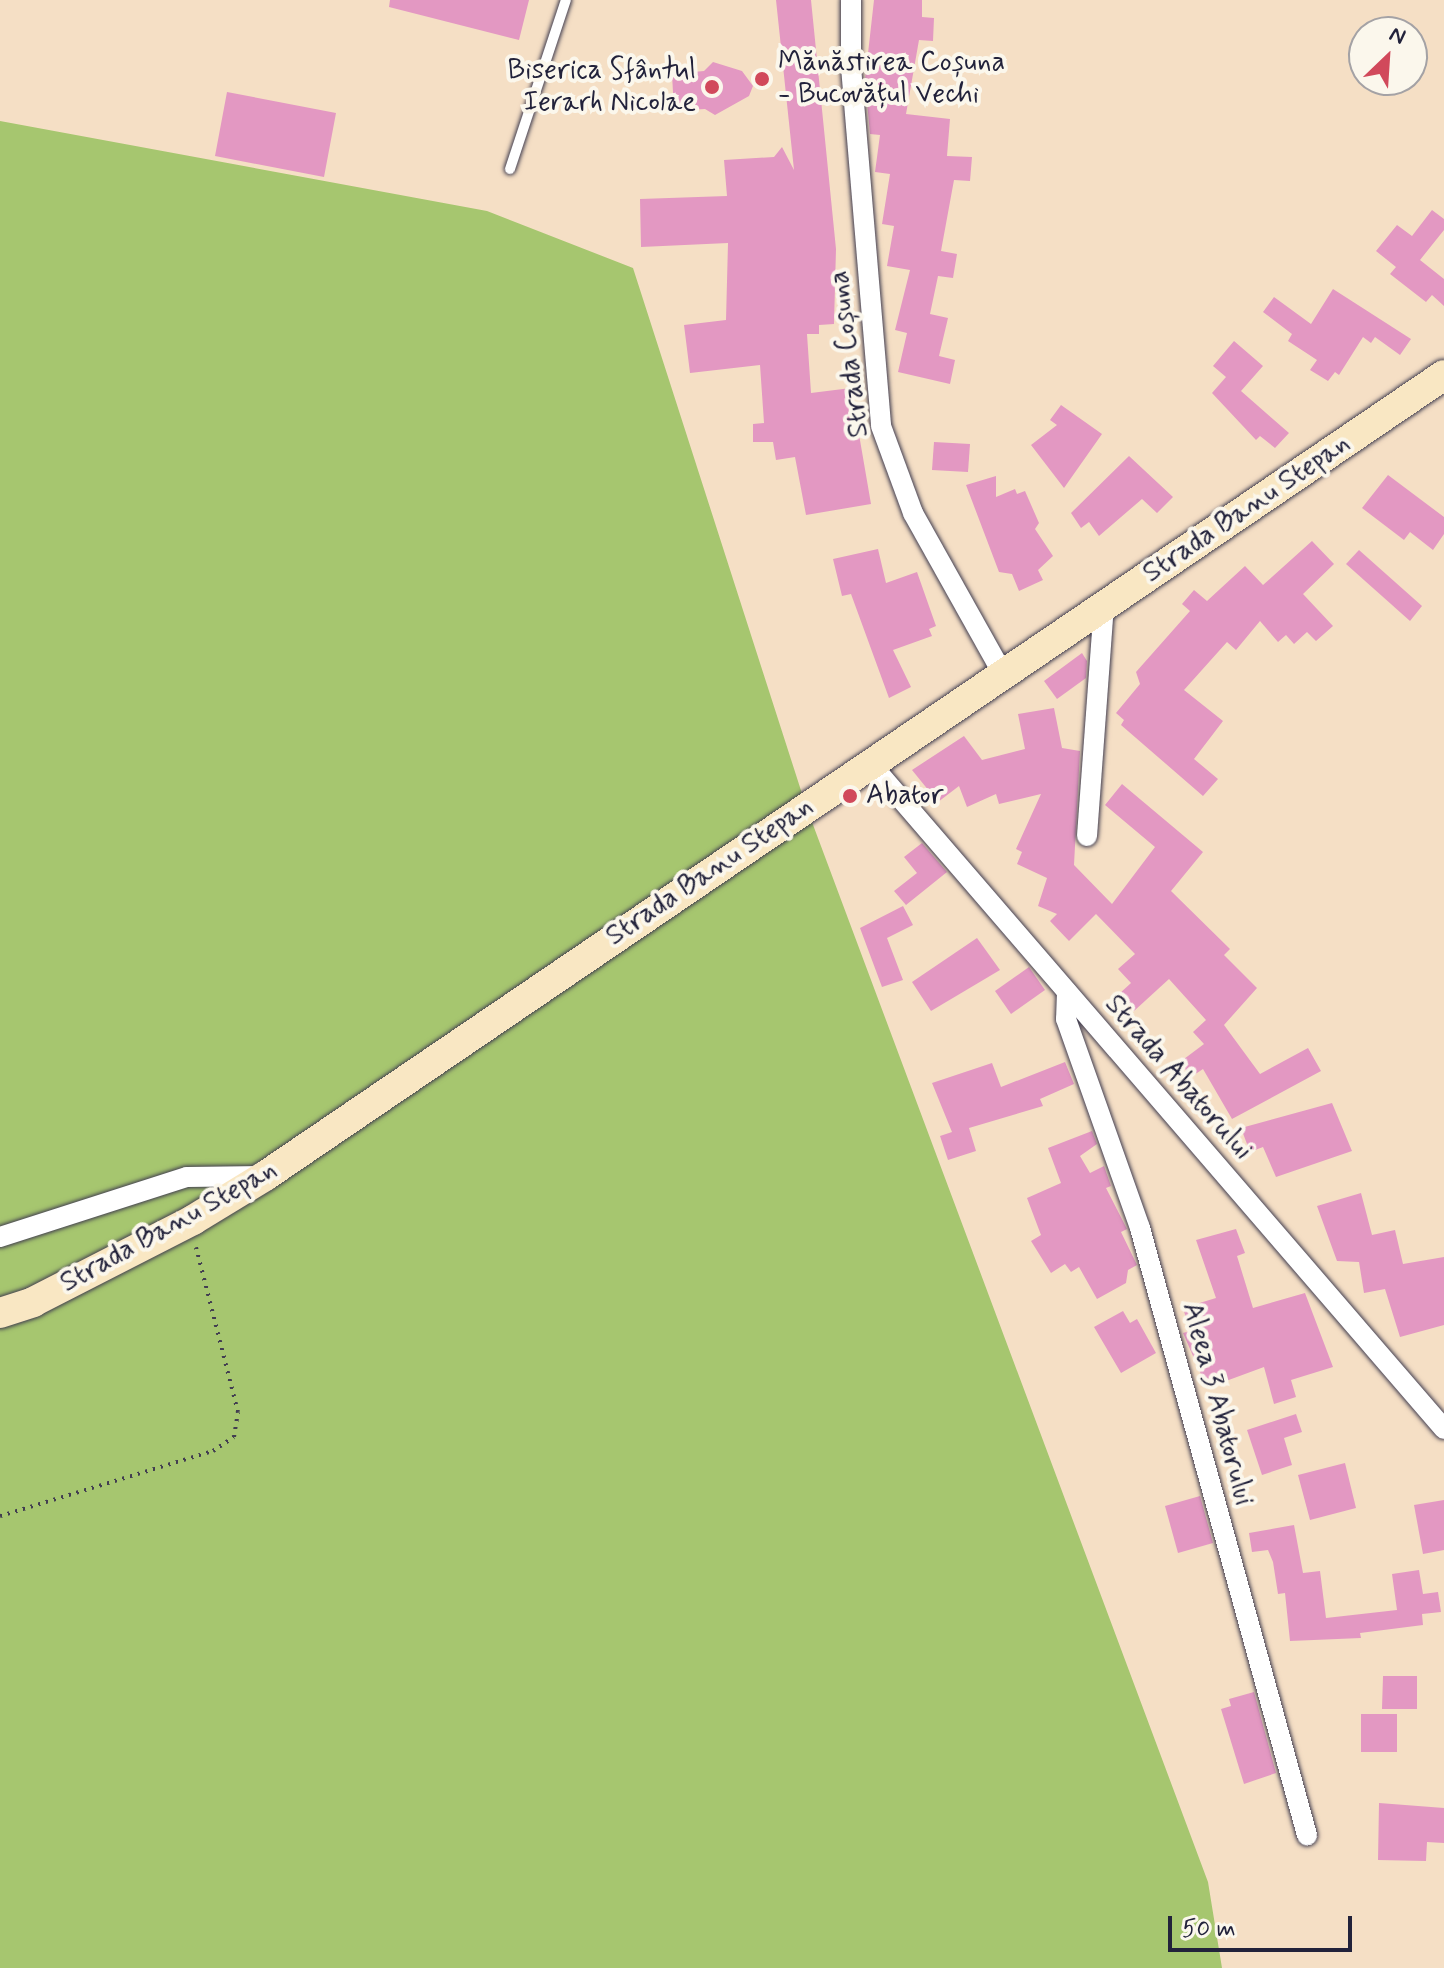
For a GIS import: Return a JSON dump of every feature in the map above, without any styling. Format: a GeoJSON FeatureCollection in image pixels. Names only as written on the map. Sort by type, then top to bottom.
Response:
{"type":"FeatureCollection","features":[{"type":"Feature","properties":{"kind":"main road","name":"Strada Banu Stepan"},"geometry":{"type":"LineString","coordinates":[[0,1313],[33,1302],[193,1220],[265,1176],[1444,375]]}},
{"type":"Feature","properties":{"kind":"street","name":"Strada Coșuna"},"geometry":{"type":"LineString","coordinates":[[851,0],[851,67],[881,426],[913,513],[1003,674]]}},
{"type":"Feature","properties":{"kind":"street"},"geometry":{"type":"LineString","coordinates":[[1087,836],[1104,605]]}},
{"type":"Feature","properties":{"kind":"street","name":"Strada Abatorului"},"geometry":{"type":"LineString","coordinates":[[870,763],[1444,1429]]}},
{"type":"Feature","properties":{"kind":"street","name":"Aleea 3 Abatorului"},"geometry":{"type":"LineString","coordinates":[[1067,992],[1066,1019],[1140,1228],[1307,1835]]}},
{"type":"Feature","properties":{"kind":"street"},"geometry":{"type":"LineString","coordinates":[[0,1237],[187,1177],[265,1176]]}},
{"type":"Feature","properties":{"kind":"lane"},"geometry":{"type":"LineString","coordinates":[[510,169],[566,0]]}},
{"type":"Feature","properties":{"kind":"path"},"geometry":{"type":"LineString","coordinates":[[0,1516],[213,1451],[234,1437],[238,1412],[200,1273],[193,1220]]}},
{"type":"Feature","properties":{"kind":"green space"},"geometry":{"type":"Polygon","coordinates":[[[0,121],[487,211],[633,268],[806,806],[1208,1882],[1222,1968],[0,1968],[0,121]]]}},
{"type":"Feature","properties":{"kind":"building"},"geometry":{"type":"Polygon","coordinates":[[[390,0],[529,0],[519,40],[389,7],[390,0]]]}},
{"type":"Feature","properties":{"kind":"building"},"geometry":{"type":"Polygon","coordinates":[[[776,0],[811,0],[836,249],[834,324],[819,325],[819,334],[807,334],[811,393],[851,388],[871,504],[806,515],[795,457],[776,460],[773,442],[753,442],[753,424],[764,423],[760,365],[690,373],[684,325],[726,320],[728,243],[641,247],[640,199],[727,196],[724,160],[774,157],[782,147],[794,170],[776,0]]]}},
{"type":"Feature","properties":{"kind":"building"},"geometry":{"type":"Polygon","coordinates":[[[874,0],[922,0],[922,17],[934,18],[933,41],[919,40],[906,114],[950,119],[947,156],[972,157],[970,181],[954,180],[941,251],[957,254],[953,278],[938,276],[930,314],[948,318],[939,356],[955,360],[950,384],[898,372],[907,333],[895,330],[910,270],[887,266],[894,226],[882,224],[890,174],[875,172],[880,135],[870,134],[865,80],[874,0]]]}},
{"type":"Feature","properties":{"kind":"building","name":"Biserica Sfântul Ierarh Nicolae"},"geometry":{"type":"Polygon","coordinates":[[[713,62],[742,71],[753,86],[749,96],[715,115],[705,109],[674,111],[672,74],[704,71],[713,62]]]}},
{"type":"Feature","properties":{"kind":"building"},"geometry":{"type":"Polygon","coordinates":[[[227,92],[336,113],[324,177],[215,156],[227,92]]]}},
{"type":"Feature","properties":{"kind":"building"},"geometry":{"type":"Polygon","coordinates":[[[1432,210],[1444,219],[1444,230],[1420,260],[1444,279],[1444,306],[1432,295],[1426,302],[1390,274],[1396,267],[1376,251],[1397,225],[1412,236],[1432,210]]]}},
{"type":"Feature","properties":{"kind":"building"},"geometry":{"type":"Polygon","coordinates":[[[1333,289],[1411,339],[1400,355],[1375,337],[1371,343],[1363,337],[1339,375],[1335,372],[1328,381],[1310,370],[1317,360],[1288,341],[1292,334],[1263,312],[1274,297],[1311,324],[1333,289]]]}},
{"type":"Feature","properties":{"kind":"building"},"geometry":{"type":"Polygon","coordinates":[[[1234,341],[1263,366],[1241,391],[1289,433],[1275,448],[1260,436],[1256,440],[1212,393],[1226,377],[1213,366],[1234,341]]]}},
{"type":"Feature","properties":{"kind":"building"},"geometry":{"type":"Polygon","coordinates":[[[1061,405],[1102,434],[1064,488],[1031,445],[1057,425],[1050,420],[1061,405]]]}},
{"type":"Feature","properties":{"kind":"building"},"geometry":{"type":"Polygon","coordinates":[[[934,442],[970,444],[968,472],[932,470],[934,442]]]}},
{"type":"Feature","properties":{"kind":"building"},"geometry":{"type":"Polygon","coordinates":[[[1129,456],[1173,497],[1157,513],[1142,499],[1099,536],[1089,522],[1081,528],[1071,513],[1129,456]]]}},
{"type":"Feature","properties":{"kind":"building"},"geometry":{"type":"Polygon","coordinates":[[[1388,475],[1444,517],[1444,534],[1433,550],[1410,532],[1404,540],[1362,508],[1388,475]]]}},
{"type":"Feature","properties":{"kind":"building"},"geometry":{"type":"Polygon","coordinates":[[[996,476],[996,497],[1015,489],[1017,494],[1025,491],[1039,523],[1035,529],[1053,556],[1038,570],[1043,580],[1019,591],[1012,574],[999,572],[966,485],[996,476]]]}},
{"type":"Feature","properties":{"kind":"building"},"geometry":{"type":"Polygon","coordinates":[[[1312,541],[1334,564],[1303,594],[1333,626],[1316,641],[1307,632],[1294,644],[1286,635],[1278,642],[1260,621],[1236,650],[1227,642],[1184,690],[1223,721],[1194,759],[1218,779],[1203,796],[1121,725],[1124,720],[1116,713],[1140,684],[1136,672],[1190,611],[1182,604],[1194,590],[1207,601],[1245,566],[1263,585],[1312,541]]]}},
{"type":"Feature","properties":{"kind":"building"},"geometry":{"type":"Polygon","coordinates":[[[878,549],[886,583],[917,572],[936,626],[929,629],[932,636],[893,650],[911,687],[889,698],[851,594],[842,596],[833,559],[878,549]]]}},
{"type":"Feature","properties":{"kind":"building"},"geometry":{"type":"Polygon","coordinates":[[[1359,550],[1422,606],[1410,621],[1346,564],[1359,550]]]}},
{"type":"Feature","properties":{"kind":"building"},"geometry":{"type":"Polygon","coordinates":[[[1082,653],[1087,661],[1086,678],[1057,699],[1044,681],[1082,653]]]}},
{"type":"Feature","properties":{"kind":"building"},"geometry":{"type":"Polygon","coordinates":[[[1054,708],[1062,748],[1080,751],[1074,865],[1112,904],[1155,847],[1105,805],[1122,784],[1203,852],[1171,891],[1230,949],[1224,955],[1257,988],[1224,1025],[1260,1074],[1308,1048],[1321,1071],[1232,1119],[1203,1069],[1191,1077],[1180,1062],[1204,1044],[1193,1032],[1206,1020],[1169,979],[1134,1011],[1119,994],[1131,983],[1118,969],[1135,954],[1096,914],[1069,941],[1050,921],[1057,914],[1038,906],[1047,878],[1017,864],[1022,852],[1016,849],[1041,794],[999,804],[996,794],[967,807],[959,786],[938,802],[912,770],[964,736],[982,760],[1025,749],[1018,714],[1054,708]]]}},
{"type":"Feature","properties":{"kind":"building"},"geometry":{"type":"Polygon","coordinates":[[[922,843],[947,872],[906,905],[894,891],[917,873],[904,857],[922,843]]]}},
{"type":"Feature","properties":{"kind":"building"},"geometry":{"type":"Polygon","coordinates":[[[903,906],[913,925],[887,938],[903,980],[882,987],[860,928],[903,906]]]}},
{"type":"Feature","properties":{"kind":"building"},"geometry":{"type":"Polygon","coordinates":[[[977,938],[1000,970],[931,1011],[912,982],[977,938]]]}},
{"type":"Feature","properties":{"kind":"building"},"geometry":{"type":"Polygon","coordinates":[[[1029,967],[1045,990],[1011,1014],[995,991],[1029,967]]]}},
{"type":"Feature","properties":{"kind":"building"},"geometry":{"type":"Polygon","coordinates":[[[1065,1062],[1074,1084],[1040,1099],[1043,1106],[969,1128],[976,1151],[948,1160],[940,1136],[952,1132],[932,1083],[992,1063],[1001,1087],[1065,1062]]]}},
{"type":"Feature","properties":{"kind":"building"},"geometry":{"type":"Polygon","coordinates":[[[1332,1103],[1352,1151],[1276,1177],[1263,1147],[1250,1152],[1241,1128],[1332,1103]]]}},
{"type":"Feature","properties":{"kind":"building"},"geometry":{"type":"Polygon","coordinates":[[[1092,1131],[1097,1144],[1080,1156],[1090,1173],[1104,1166],[1111,1186],[1106,1188],[1127,1229],[1121,1232],[1137,1265],[1128,1270],[1126,1283],[1097,1299],[1079,1267],[1071,1272],[1065,1264],[1051,1273],[1031,1241],[1041,1235],[1027,1198],[1061,1183],[1048,1148],[1092,1131]]]}},
{"type":"Feature","properties":{"kind":"building"},"geometry":{"type":"Polygon","coordinates":[[[1361,1193],[1372,1235],[1395,1230],[1403,1264],[1444,1257],[1444,1325],[1400,1337],[1385,1289],[1364,1293],[1359,1262],[1337,1261],[1317,1206],[1361,1193]]]}},
{"type":"Feature","properties":{"kind":"building"},"geometry":{"type":"Polygon","coordinates":[[[1236,1229],[1245,1253],[1237,1256],[1253,1308],[1305,1293],[1333,1367],[1291,1380],[1296,1397],[1274,1404],[1264,1367],[1207,1388],[1183,1333],[1190,1331],[1183,1308],[1216,1298],[1196,1240],[1236,1229]]]}},
{"type":"Feature","properties":{"kind":"building"},"geometry":{"type":"Polygon","coordinates":[[[1123,1311],[1130,1323],[1137,1319],[1156,1353],[1121,1373],[1094,1327],[1123,1311]]]}},
{"type":"Feature","properties":{"kind":"building"},"geometry":{"type":"Polygon","coordinates":[[[1296,1414],[1302,1432],[1284,1438],[1292,1465],[1262,1475],[1247,1430],[1296,1414]]]}},
{"type":"Feature","properties":{"kind":"building"},"geometry":{"type":"Polygon","coordinates":[[[1345,1463],[1356,1508],[1310,1520],[1298,1475],[1345,1463]]]}},
{"type":"Feature","properties":{"kind":"building"},"geometry":{"type":"Polygon","coordinates":[[[1200,1496],[1213,1543],[1178,1553],[1165,1506],[1200,1496]]]}},
{"type":"Feature","properties":{"kind":"building"},"geometry":{"type":"Polygon","coordinates":[[[1444,1500],[1444,1550],[1423,1554],[1414,1505],[1444,1500]]]}},
{"type":"Feature","properties":{"kind":"building"},"geometry":{"type":"Polygon","coordinates":[[[1294,1525],[1303,1573],[1320,1571],[1326,1618],[1397,1610],[1392,1574],[1419,1570],[1423,1594],[1438,1592],[1441,1612],[1422,1614],[1423,1625],[1360,1633],[1361,1638],[1290,1641],[1285,1593],[1278,1594],[1268,1550],[1252,1552],[1249,1533],[1294,1525]]]}},
{"type":"Feature","properties":{"kind":"building"},"geometry":{"type":"Polygon","coordinates":[[[1383,1676],[1417,1676],[1417,1709],[1382,1709],[1383,1676]]]}},
{"type":"Feature","properties":{"kind":"building"},"geometry":{"type":"Polygon","coordinates":[[[1254,1692],[1276,1773],[1244,1784],[1221,1709],[1231,1706],[1229,1699],[1254,1692]]]}},
{"type":"Feature","properties":{"kind":"building"},"geometry":{"type":"Polygon","coordinates":[[[1361,1714],[1397,1714],[1397,1752],[1361,1752],[1361,1714]]]}},
{"type":"Feature","properties":{"kind":"building"},"geometry":{"type":"Polygon","coordinates":[[[1379,1803],[1444,1808],[1444,1843],[1427,1842],[1426,1861],[1378,1860],[1379,1803]]]}},
{"type":"Feature","properties":{"kind":"place","name":"Mănăstirea Coșuna - Bucovățul Vechi"},"geometry":{"type":"Point","coordinates":[762,79]}},
{"type":"Feature","properties":{"kind":"place","name":"Biserica Sfântul Ierarh Nicolae"},"geometry":{"type":"Point","coordinates":[712,87]}},
{"type":"Feature","properties":{"kind":"place","name":"Abator"},"geometry":{"type":"Point","coordinates":[850,796]}}]}
